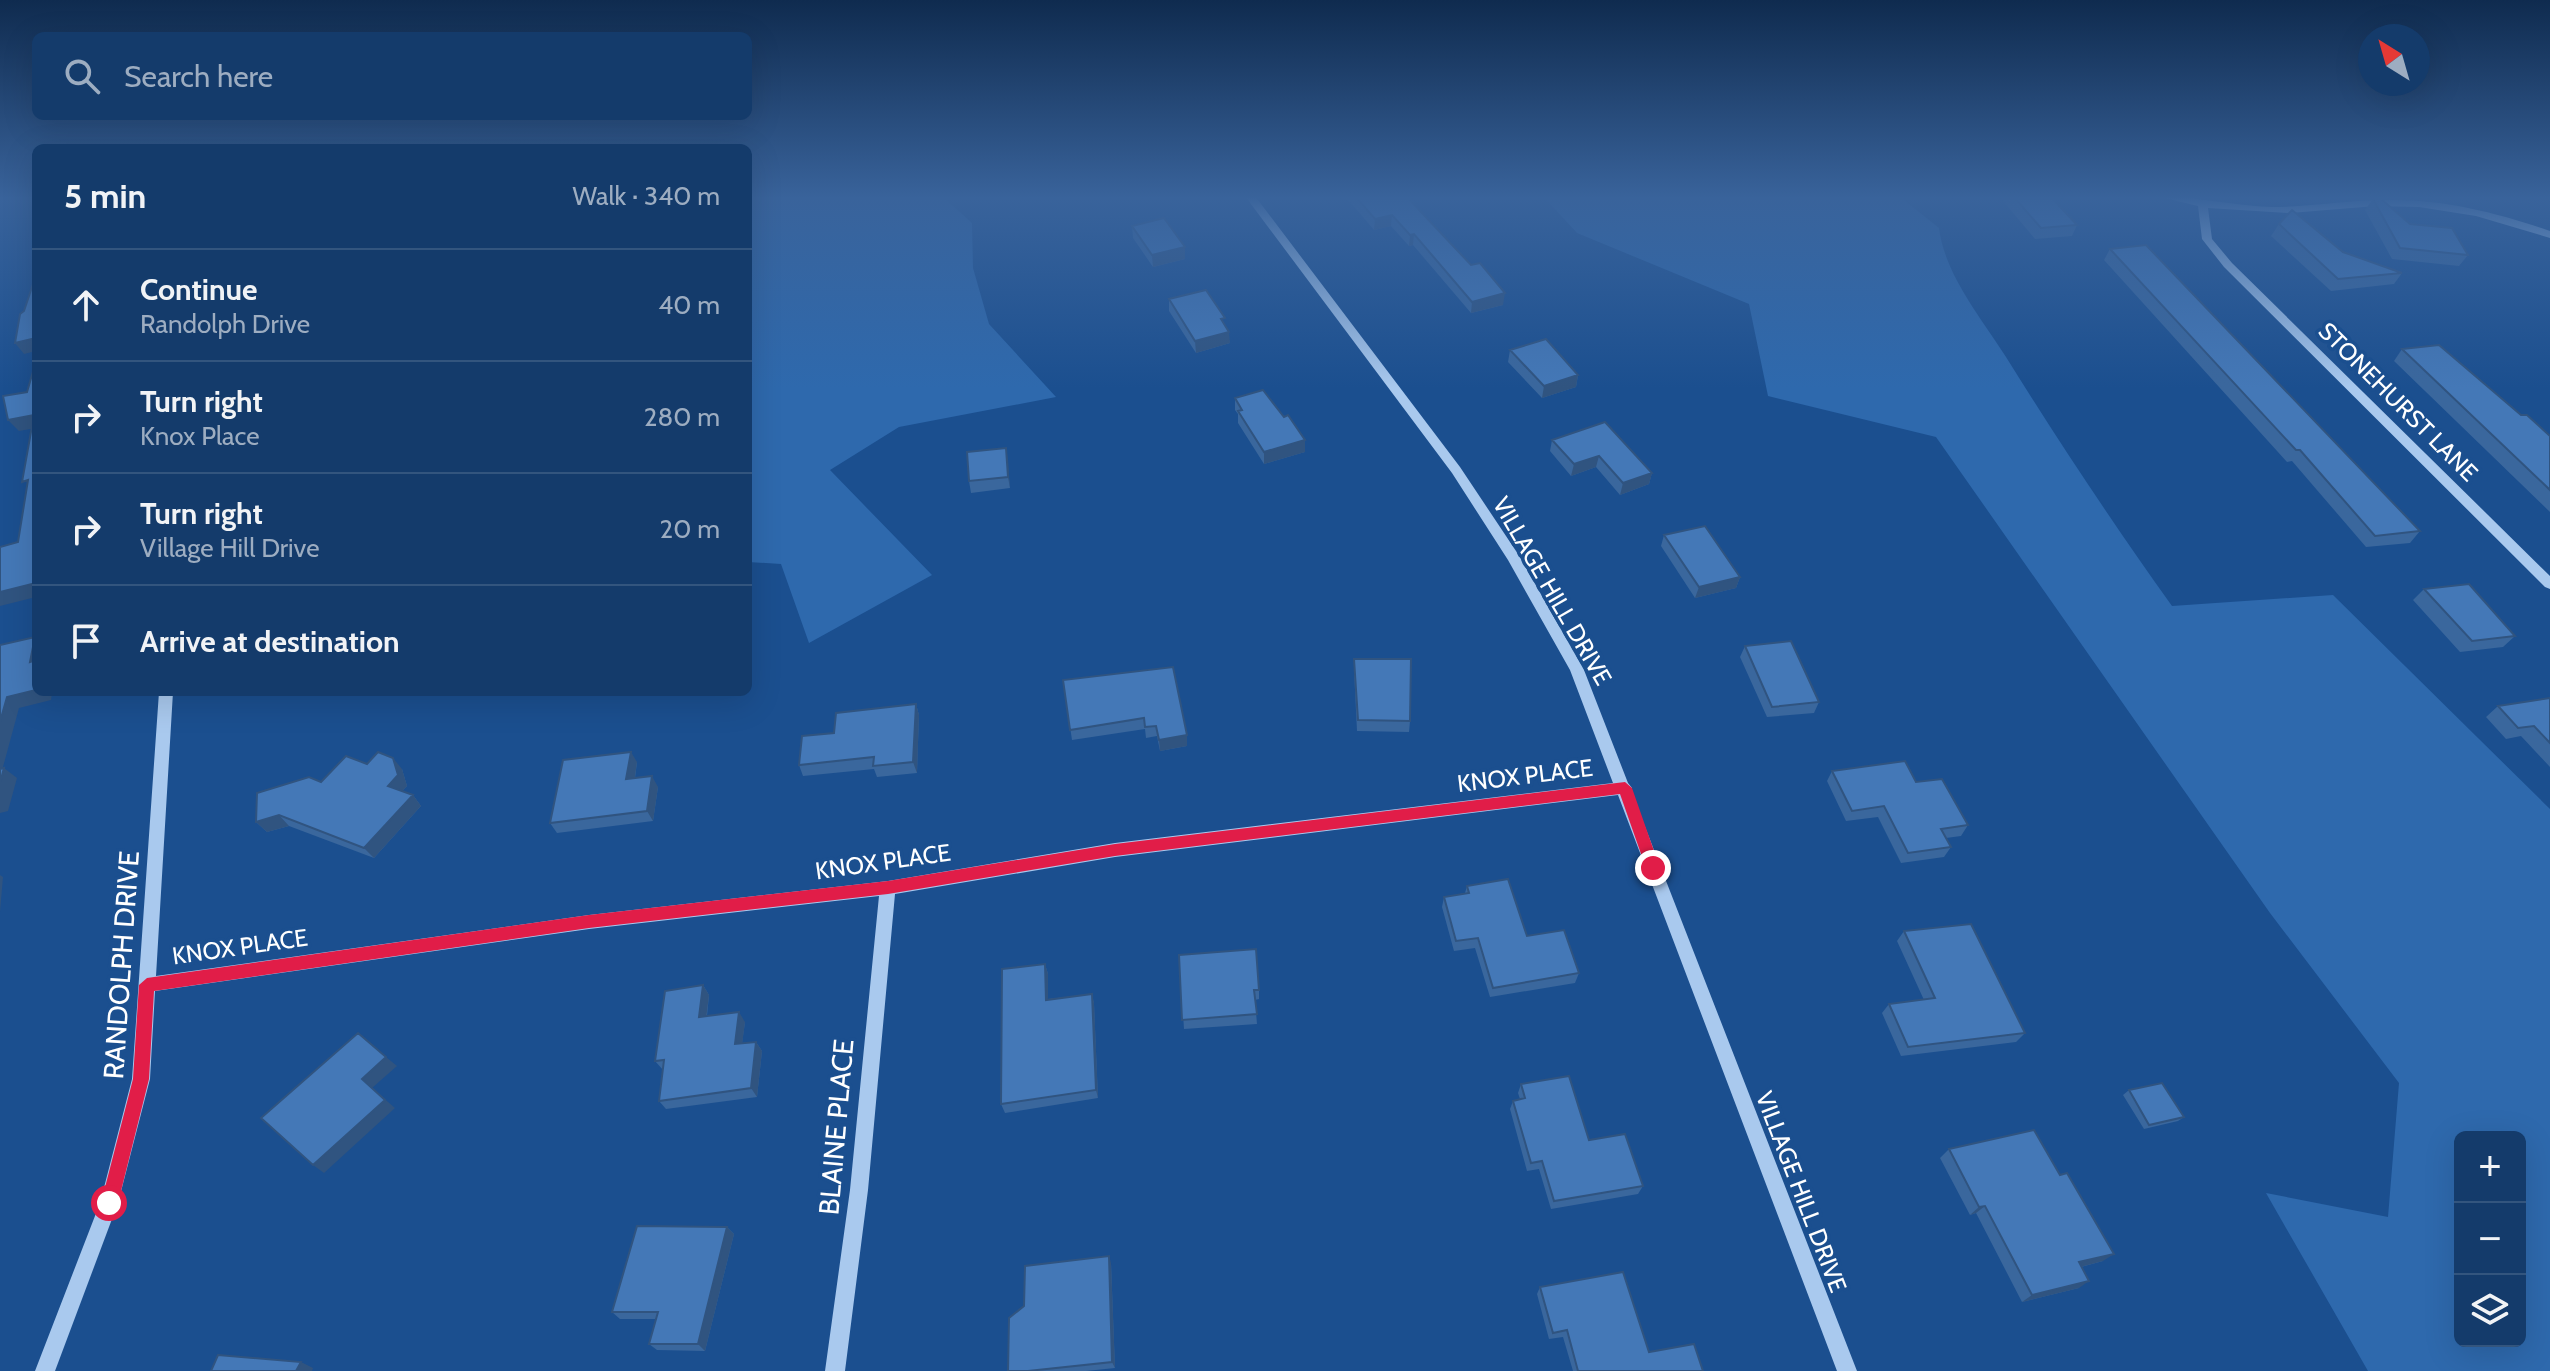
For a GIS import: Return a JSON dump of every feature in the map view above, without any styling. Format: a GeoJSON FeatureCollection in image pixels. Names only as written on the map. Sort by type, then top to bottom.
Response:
{"type":"FeatureCollection","features":[{"type":"Feature","properties":{"kind":"street","name":"VILLAGE HILL DRIVE"},"geometry":{"type":"LineString","coordinates":[[1298,260],[1456,470],[1513,557],[1577,670],[1625,788],[1677,937],[1847,1371]]}},
{"type":"Feature","properties":{"kind":"street","name":"STONEHURST LANE"},"geometry":{"type":"LineString","coordinates":[[2224,260],[2550,584]]}},
{"type":"Feature","properties":{"kind":"street","name":"RANDOLPH DRIVE"},"geometry":{"type":"LineString","coordinates":[[45,1371],[109,1203],[141,1079],[166,696]]}},
{"type":"Feature","properties":{"kind":"street","name":"KNOX PLACE"},"geometry":{"type":"LineString","coordinates":[[147,985],[589,922],[888,888],[1115,850],[1625,788]]}},
{"type":"Feature","properties":{"kind":"street","name":"BLAINE PLACE"},"geometry":{"type":"LineString","coordinates":[[835,1371],[847,1300],[871,1032],[888,888]]}},
{"type":"Feature","properties":{"kind":"shaded area"},"geometry":{"type":"Polygon","coordinates":[[[752,260],[973,260],[989,324],[1056,397],[899,427],[830,470],[932,575],[809,643],[781,564],[752,562],[752,260]]]}},
{"type":"Feature","properties":{"kind":"shaded area"},"geometry":{"type":"Polygon","coordinates":[[[1642,260],[1947,260],[1965,295],[2087,483],[2172,606],[2333,595],[2550,809],[2550,1371],[2368,1371],[2266,1193],[2388,1217],[2399,1083],[2270,913],[1936,437],[1768,396],[1749,304],[1642,260]]]}},
{"type":"Feature","properties":{"kind":"building"},"geometry":{"type":"Polygon","coordinates":[[[1436,260],[1466,260],[1471,265],[1480,263],[1505,293],[1472,302],[1436,260]]]}},
{"type":"Feature","properties":{"kind":"building"},"geometry":{"type":"Polygon","coordinates":[[[2120,260],[2160,260],[2420,531],[2375,536],[2300,450],[2296,450],[2120,260]]]}},
{"type":"Feature","properties":{"kind":"building"},"geometry":{"type":"Polygon","coordinates":[[[2318,260],[2365,260],[2402,273],[2338,279],[2318,260]]]}},
{"type":"Feature","properties":{"kind":"building"},"geometry":{"type":"Polygon","coordinates":[[[32,287],[32,339],[15,343],[20,314],[24,311],[32,287]]]}},
{"type":"Feature","properties":{"kind":"building"},"geometry":{"type":"Polygon","coordinates":[[[1206,290],[1225,318],[1221,319],[1229,332],[1195,341],[1169,299],[1206,290]]]}},
{"type":"Feature","properties":{"kind":"building"},"geometry":{"type":"Polygon","coordinates":[[[1546,339],[1578,375],[1544,386],[1510,350],[1546,339]]]}},
{"type":"Feature","properties":{"kind":"building"},"geometry":{"type":"Polygon","coordinates":[[[2439,345],[2550,436],[2550,490],[2402,349],[2439,345]]]}},
{"type":"Feature","properties":{"kind":"building"},"geometry":{"type":"Polygon","coordinates":[[[32,375],[32,415],[8,420],[3,396],[27,392],[32,375]]]}},
{"type":"Feature","properties":{"kind":"building"},"geometry":{"type":"Polygon","coordinates":[[[1263,390],[1284,417],[1288,415],[1305,440],[1264,452],[1238,411],[1242,410],[1235,398],[1263,390]]]}},
{"type":"Feature","properties":{"kind":"building"},"geometry":{"type":"Polygon","coordinates":[[[1605,422],[1652,473],[1623,483],[1599,456],[1574,464],[1552,440],[1605,422]]]}},
{"type":"Feature","properties":{"kind":"building"},"geometry":{"type":"Polygon","coordinates":[[[32,426],[32,584],[0,592],[0,547],[18,542],[28,480],[22,482],[32,426]]]}},
{"type":"Feature","properties":{"kind":"building"},"geometry":{"type":"Polygon","coordinates":[[[1006,448],[1008,477],[969,481],[967,452],[1006,448]]]}},
{"type":"Feature","properties":{"kind":"building"},"geometry":{"type":"Polygon","coordinates":[[[1705,526],[1740,577],[1699,587],[1664,535],[1705,526]]]}},
{"type":"Feature","properties":{"kind":"building"},"geometry":{"type":"Polygon","coordinates":[[[2469,584],[2515,636],[2472,641],[2424,589],[2469,584]]]}},
{"type":"Feature","properties":{"kind":"building"},"geometry":{"type":"Polygon","coordinates":[[[32,638],[32,691],[7,697],[0,722],[0,645],[32,638]]]}},
{"type":"Feature","properties":{"kind":"building"},"geometry":{"type":"Polygon","coordinates":[[[1791,641],[1819,702],[1772,707],[1745,646],[1791,641]]]}},
{"type":"Feature","properties":{"kind":"building"},"geometry":{"type":"Polygon","coordinates":[[[1354,659],[1411,659],[1410,721],[1358,720],[1354,659]]]}},
{"type":"Feature","properties":{"kind":"building"},"geometry":{"type":"Polygon","coordinates":[[[1173,667],[1187,735],[1159,740],[1156,726],[1145,727],[1144,718],[1070,730],[1063,680],[1173,667]]]}},
{"type":"Feature","properties":{"kind":"building"},"geometry":{"type":"Polygon","coordinates":[[[2550,698],[2550,743],[2534,726],[2518,728],[2498,706],[2550,698]]]}},
{"type":"Feature","properties":{"kind":"building"},"geometry":{"type":"Polygon","coordinates":[[[916,704],[913,762],[873,766],[874,757],[799,765],[802,736],[834,733],[836,713],[916,704]]]}},
{"type":"Feature","properties":{"kind":"building"},"geometry":{"type":"Polygon","coordinates":[[[378,752],[393,758],[398,775],[388,786],[413,795],[364,848],[279,815],[256,822],[257,793],[309,777],[321,782],[346,756],[367,764],[378,752]]]}},
{"type":"Feature","properties":{"kind":"building"},"geometry":{"type":"Polygon","coordinates":[[[631,752],[626,779],[652,776],[647,811],[550,823],[563,760],[631,752]]]}},
{"type":"Feature","properties":{"kind":"building"},"geometry":{"type":"Polygon","coordinates":[[[1905,761],[1916,782],[1942,779],[1968,825],[1941,829],[1951,847],[1908,853],[1884,806],[1852,811],[1832,771],[1905,761]]]}},
{"type":"Feature","properties":{"kind":"building"},"geometry":{"type":"Polygon","coordinates":[[[1508,879],[1527,936],[1564,930],[1579,973],[1493,988],[1478,938],[1456,941],[1444,897],[1469,893],[1467,886],[1508,879]]]}},
{"type":"Feature","properties":{"kind":"building"},"geometry":{"type":"Polygon","coordinates":[[[1971,924],[2025,1033],[1908,1047],[1889,1004],[1935,998],[1904,931],[1971,924]]]}},
{"type":"Feature","properties":{"kind":"building"},"geometry":{"type":"Polygon","coordinates":[[[1256,949],[1259,990],[1254,990],[1257,1014],[1182,1020],[1179,955],[1256,949]]]}},
{"type":"Feature","properties":{"kind":"building"},"geometry":{"type":"Polygon","coordinates":[[[1045,964],[1046,1000],[1092,994],[1096,1090],[1001,1104],[1002,969],[1045,964]]]}},
{"type":"Feature","properties":{"kind":"building"},"geometry":{"type":"Polygon","coordinates":[[[703,985],[699,1017],[739,1012],[735,1044],[756,1042],[751,1088],[659,1101],[664,1060],[655,1061],[665,991],[703,985]]]}},
{"type":"Feature","properties":{"kind":"building"},"geometry":{"type":"Polygon","coordinates":[[[358,1033],[386,1057],[362,1079],[385,1100],[313,1165],[261,1118],[358,1033]]]}},
{"type":"Feature","properties":{"kind":"building"},"geometry":{"type":"Polygon","coordinates":[[[1569,1076],[1589,1140],[1625,1134],[1643,1186],[1554,1201],[1542,1161],[1531,1163],[1513,1101],[1525,1098],[1521,1084],[1569,1076]]]}},
{"type":"Feature","properties":{"kind":"building"},"geometry":{"type":"Polygon","coordinates":[[[2162,1083],[2184,1117],[2149,1125],[2129,1090],[2162,1083]]]}},
{"type":"Feature","properties":{"kind":"building"},"geometry":{"type":"Polygon","coordinates":[[[2034,1130],[2060,1175],[2067,1173],[2114,1254],[2079,1262],[2089,1281],[2032,1295],[1985,1206],[1979,1207],[1949,1149],[2034,1130]]]}},
{"type":"Feature","properties":{"kind":"building"},"geometry":{"type":"Polygon","coordinates":[[[637,1226],[727,1227],[698,1344],[649,1344],[658,1312],[612,1312],[637,1226]]]}},
{"type":"Feature","properties":{"kind":"building"},"geometry":{"type":"Polygon","coordinates":[[[1109,1256],[1112,1362],[1008,1371],[1009,1318],[1024,1306],[1025,1266],[1109,1256]]]}},
{"type":"Feature","properties":{"kind":"building"},"geometry":{"type":"Polygon","coordinates":[[[1623,1272],[1649,1352],[1694,1344],[1703,1371],[1578,1371],[1567,1330],[1553,1333],[1540,1287],[1623,1272]]]}},
{"type":"Feature","properties":{"kind":"building"},"geometry":{"type":"Polygon","coordinates":[[[218,1355],[301,1362],[296,1371],[211,1371],[218,1355]]]}},
{"type":"Feature","properties":{"kind":"route"},"geometry":{"type":"LineString","coordinates":[[109,1203],[141,1079],[147,985],[589,922],[888,888],[1115,850],[1625,788],[1653,868]]}}]}
